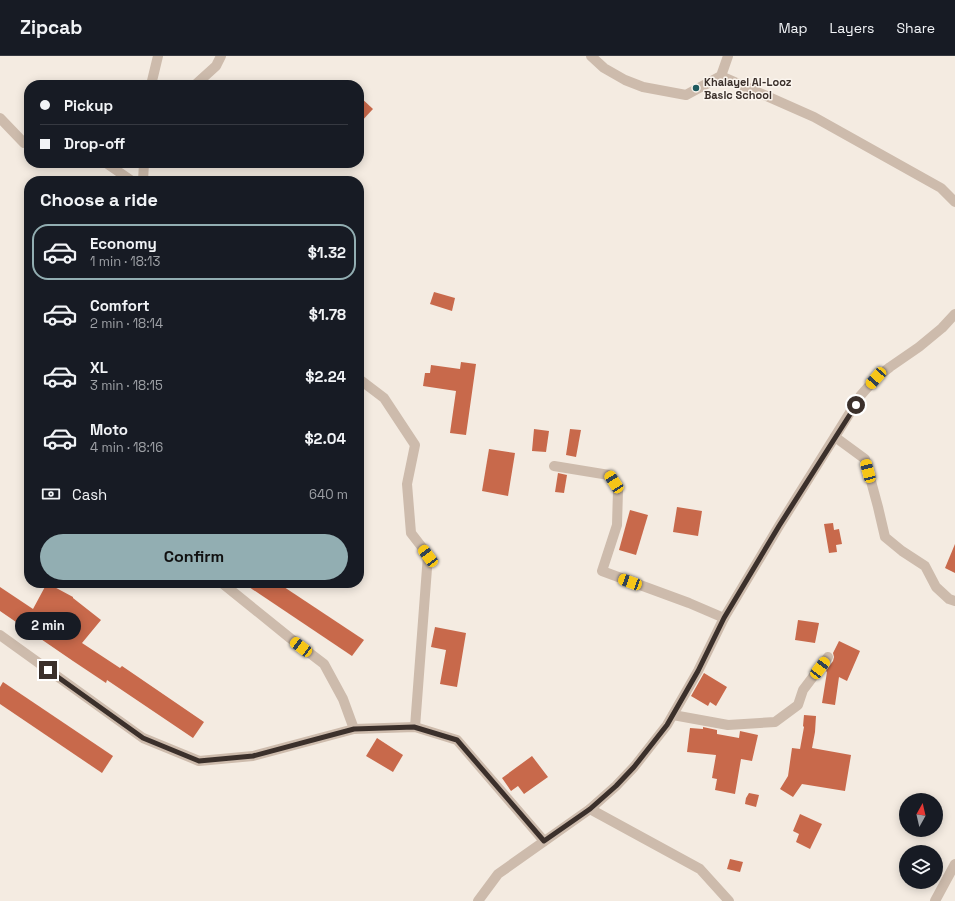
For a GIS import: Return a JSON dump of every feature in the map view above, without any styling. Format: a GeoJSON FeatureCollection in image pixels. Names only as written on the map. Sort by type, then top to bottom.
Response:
{"type":"FeatureCollection","features":[{"type":"Feature","properties":{"kind":"street"},"geometry":{"type":"LineString","coordinates":[[153,80],[158,56]]}},
{"type":"Feature","properties":{"kind":"street"},"geometry":{"type":"LineString","coordinates":[[201,80],[216,66],[221,56]]}},
{"type":"Feature","properties":{"kind":"street"},"geometry":{"type":"LineString","coordinates":[[591,56],[604,68],[625,80],[643,87],[686,95],[721,76],[728,56]]}},
{"type":"Feature","properties":{"kind":"street"},"geometry":{"type":"LineString","coordinates":[[721,76],[814,117],[941,188],[955,202]]}},
{"type":"Feature","properties":{"kind":"street"},"geometry":{"type":"LineString","coordinates":[[0,118],[24,143]]}},
{"type":"Feature","properties":{"kind":"street"},"geometry":{"type":"LineString","coordinates":[[113,168],[125,176]]}},
{"type":"Feature","properties":{"kind":"street"},"geometry":{"type":"LineString","coordinates":[[478,901],[498,874],[590,809],[616,786],[634,767],[667,725],[698,671],[724,618],[779,526],[861,395],[876,378],[919,347],[942,328],[955,314]]}},
{"type":"Feature","properties":{"kind":"street"},"geometry":{"type":"LineString","coordinates":[[364,383],[384,398],[415,445],[407,484],[411,532],[428,556],[414,727]]}},
{"type":"Feature","properties":{"kind":"street"},"geometry":{"type":"LineString","coordinates":[[835,438],[865,459],[885,537],[902,551],[925,566],[936,587],[949,599],[955,601]]}},
{"type":"Feature","properties":{"kind":"street"},"geometry":{"type":"LineString","coordinates":[[554,466],[609,475],[618,490],[617,525],[602,571],[724,618]]}},
{"type":"Feature","properties":{"kind":"street"},"geometry":{"type":"LineString","coordinates":[[228,588],[324,664],[344,699],[354,729]]}},
{"type":"Feature","properties":{"kind":"street"},"geometry":{"type":"LineString","coordinates":[[0,636],[143,738],[199,761],[253,756],[354,729],[414,727],[457,740],[544,841]]}},
{"type":"Feature","properties":{"kind":"street"},"geometry":{"type":"LineString","coordinates":[[673,715],[728,725],[776,722],[798,705],[803,690],[828,657]]}},
{"type":"Feature","properties":{"kind":"street"},"geometry":{"type":"LineString","coordinates":[[590,809],[700,869],[729,901]]}},
{"type":"Feature","properties":{"kind":"street"},"geometry":{"type":"LineString","coordinates":[[935,901],[955,864]]}},
{"type":"Feature","properties":{"kind":"building"},"geometry":{"type":"Polygon","coordinates":[[[364,101],[373,109],[364,119],[364,101]]]}},
{"type":"Feature","properties":{"kind":"building"},"geometry":{"type":"Polygon","coordinates":[[[434,292],[455,298],[452,311],[430,304],[434,292]]]}},
{"type":"Feature","properties":{"kind":"building"},"geometry":{"type":"Polygon","coordinates":[[[461,362],[476,364],[466,435],[450,433],[456,391],[423,386],[425,373],[430,373],[431,365],[460,369],[461,362]]]}},
{"type":"Feature","properties":{"kind":"building"},"geometry":{"type":"Polygon","coordinates":[[[534,429],[549,431],[546,452],[532,451],[534,429]]]}},
{"type":"Feature","properties":{"kind":"building"},"geometry":{"type":"Polygon","coordinates":[[[570,429],[581,430],[576,457],[566,455],[570,429]]]}},
{"type":"Feature","properties":{"kind":"building"},"geometry":{"type":"Polygon","coordinates":[[[489,449],[515,453],[508,496],[482,491],[489,449]]]}},
{"type":"Feature","properties":{"kind":"building"},"geometry":{"type":"Polygon","coordinates":[[[558,473],[567,475],[564,493],[555,492],[558,473]]]}},
{"type":"Feature","properties":{"kind":"building"},"geometry":{"type":"Polygon","coordinates":[[[677,507],[702,511],[698,536],[673,532],[677,507]]]}},
{"type":"Feature","properties":{"kind":"building"},"geometry":{"type":"Polygon","coordinates":[[[630,510],[648,515],[636,555],[619,550],[630,510]]]}},
{"type":"Feature","properties":{"kind":"building"},"geometry":{"type":"Polygon","coordinates":[[[833,523],[834,530],[839,529],[842,544],[836,545],[837,552],[829,553],[824,524],[833,523]]]}},
{"type":"Feature","properties":{"kind":"building"},"geometry":{"type":"Polygon","coordinates":[[[955,544],[955,573],[945,568],[955,544]]]}},
{"type":"Feature","properties":{"kind":"building"},"geometry":{"type":"Polygon","coordinates":[[[0,587],[33,609],[44,588],[56,588],[73,597],[101,620],[82,643],[120,668],[122,666],[204,722],[193,738],[107,680],[106,683],[0,611],[0,587]]]}},
{"type":"Feature","properties":{"kind":"building"},"geometry":{"type":"Polygon","coordinates":[[[250,588],[286,588],[364,640],[352,656],[250,588]]]}},
{"type":"Feature","properties":{"kind":"building"},"geometry":{"type":"Polygon","coordinates":[[[798,620],[819,623],[815,643],[795,640],[798,620]]]}},
{"type":"Feature","properties":{"kind":"building"},"geometry":{"type":"Polygon","coordinates":[[[435,627],[466,633],[457,687],[440,684],[446,650],[431,647],[435,627]]]}},
{"type":"Feature","properties":{"kind":"building"},"geometry":{"type":"Polygon","coordinates":[[[839,641],[860,651],[847,681],[839,677],[835,705],[822,703],[826,671],[833,661],[833,653],[839,641]]]}},
{"type":"Feature","properties":{"kind":"building"},"geometry":{"type":"Polygon","coordinates":[[[704,673],[727,687],[716,706],[710,702],[708,706],[691,696],[704,673]]]}},
{"type":"Feature","properties":{"kind":"building"},"geometry":{"type":"Polygon","coordinates":[[[3,682],[113,756],[102,773],[0,704],[0,687],[3,682]]]}},
{"type":"Feature","properties":{"kind":"building"},"geometry":{"type":"Polygon","coordinates":[[[804,715],[816,716],[812,748],[851,755],[845,791],[802,784],[793,797],[780,789],[788,776],[792,748],[800,749],[804,727],[804,715]]]}},
{"type":"Feature","properties":{"kind":"building"},"geometry":{"type":"Polygon","coordinates":[[[703,727],[717,730],[717,734],[739,738],[740,731],[758,735],[752,761],[741,759],[735,794],[715,790],[717,779],[712,778],[716,755],[687,752],[690,728],[703,729],[703,727]]]}},
{"type":"Feature","properties":{"kind":"building"},"geometry":{"type":"Polygon","coordinates":[[[377,738],[403,755],[393,772],[366,756],[377,738]]]}},
{"type":"Feature","properties":{"kind":"building"},"geometry":{"type":"Polygon","coordinates":[[[532,756],[548,777],[524,794],[518,786],[511,791],[502,778],[532,756]]]}},
{"type":"Feature","properties":{"kind":"building"},"geometry":{"type":"Polygon","coordinates":[[[749,793],[759,795],[756,807],[745,804],[749,793]]]}},
{"type":"Feature","properties":{"kind":"building"},"geometry":{"type":"Polygon","coordinates":[[[800,814],[822,824],[810,849],[796,842],[799,834],[793,831],[800,814]]]}},
{"type":"Feature","properties":{"kind":"building"},"geometry":{"type":"Polygon","coordinates":[[[730,859],[743,862],[740,872],[727,869],[730,859]]]}},
{"type":"Feature","properties":{"kind":"place","name":"Khalayel Al-Looz Basic School"},"geometry":{"type":"Point","coordinates":[696,88]}},
{"type":"Feature","properties":{"kind":"route"},"geometry":{"type":"LineString","coordinates":[[48,670],[143,738],[199,761],[253,756],[354,729],[414,727],[457,740],[544,841],[590,809],[616,786],[634,767],[667,725],[698,671],[724,618],[779,526],[856,405]]}}]}
